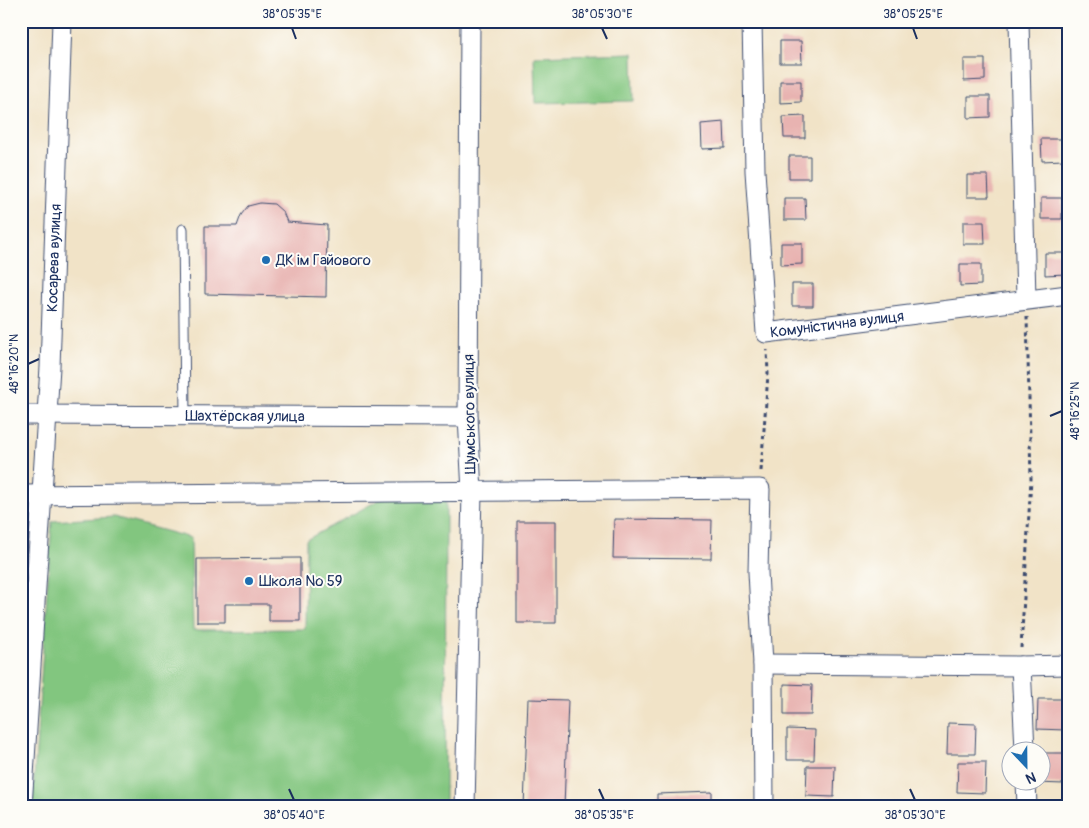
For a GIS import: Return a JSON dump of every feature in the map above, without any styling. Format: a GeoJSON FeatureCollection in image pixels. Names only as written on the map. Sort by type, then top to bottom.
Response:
{"type":"FeatureCollection","features":[{"type":"Feature","properties":{"kind":"street","name":"Косарева вулиця"},"geometry":{"type":"LineString","coordinates":[[22,807],[47,415],[62,21]]}},
{"type":"Feature","properties":{"kind":"street","name":"Шумського вулиця"},"geometry":{"type":"LineString","coordinates":[[465,807],[472,492],[468,417],[470,21]]}},
{"type":"Feature","properties":{"kind":"street","name":"Комуністична вулиця"},"geometry":{"type":"LineString","coordinates":[[752,21],[755,171],[766,333],[1068,295]]}},
{"type":"Feature","properties":{"kind":"street"},"geometry":{"type":"LineString","coordinates":[[1019,21],[1026,299]]}},
{"type":"Feature","properties":{"kind":"street","name":"Шахтёрская улица"},"geometry":{"type":"LineString","coordinates":[[21,415],[468,417]]}},
{"type":"Feature","properties":{"kind":"street"},"geometry":{"type":"LineString","coordinates":[[21,495],[760,489],[758,572],[763,664],[764,807]]}},
{"type":"Feature","properties":{"kind":"street"},"geometry":{"type":"LineString","coordinates":[[763,664],[1068,665]]}},
{"type":"Feature","properties":{"kind":"street"},"geometry":{"type":"LineString","coordinates":[[1021,666],[1025,740]]}},
{"type":"Feature","properties":{"kind":"street"},"geometry":{"type":"LineString","coordinates":[[1026,790],[1027,807]]}},
{"type":"Feature","properties":{"kind":"lane"},"geometry":{"type":"LineString","coordinates":[[183,229],[185,416]]}},
{"type":"Feature","properties":{"kind":"path"},"geometry":{"type":"LineString","coordinates":[[1021,666],[1025,562],[1031,479],[1026,299]]}},
{"type":"Feature","properties":{"kind":"path"},"geometry":{"type":"LineString","coordinates":[[760,489],[768,374],[766,333]]}},
{"type":"Feature","properties":{"kind":"green space"},"geometry":{"type":"Polygon","coordinates":[[[633,53],[634,101],[535,103],[534,56],[633,53]]]}},
{"type":"Feature","properties":{"kind":"green space"},"geometry":{"type":"Polygon","coordinates":[[[384,497],[446,500],[445,807],[32,807],[52,521],[114,517],[191,538],[193,630],[305,629],[306,540],[384,497]]]}},
{"type":"Feature","properties":{"kind":"building"},"geometry":{"type":"Polygon","coordinates":[[[780,41],[801,41],[802,63],[780,63],[780,41]]]}},
{"type":"Feature","properties":{"kind":"building"},"geometry":{"type":"Polygon","coordinates":[[[964,59],[985,59],[985,80],[964,81],[964,59]]]}},
{"type":"Feature","properties":{"kind":"building"},"geometry":{"type":"Polygon","coordinates":[[[780,81],[801,81],[801,102],[780,103],[780,81]]]}},
{"type":"Feature","properties":{"kind":"building"},"geometry":{"type":"Polygon","coordinates":[[[968,96],[990,96],[990,117],[968,118],[968,96]]]}},
{"type":"Feature","properties":{"kind":"building"},"geometry":{"type":"Polygon","coordinates":[[[805,116],[805,138],[784,138],[783,117],[805,116]]]}},
{"type":"Feature","properties":{"kind":"building"},"geometry":{"type":"Polygon","coordinates":[[[724,122],[725,148],[702,149],[701,124],[724,122]]]}},
{"type":"Feature","properties":{"kind":"building"},"geometry":{"type":"Polygon","coordinates":[[[1041,139],[1063,139],[1063,160],[1042,161],[1041,139]]]}},
{"type":"Feature","properties":{"kind":"building"},"geometry":{"type":"Polygon","coordinates":[[[789,156],[810,156],[810,178],[789,178],[789,156]]]}},
{"type":"Feature","properties":{"kind":"building"},"geometry":{"type":"Polygon","coordinates":[[[967,175],[988,175],[989,197],[967,197],[967,175]]]}},
{"type":"Feature","properties":{"kind":"building"},"geometry":{"type":"Polygon","coordinates":[[[784,198],[805,198],[806,220],[784,220],[784,198]]]}},
{"type":"Feature","properties":{"kind":"building"},"geometry":{"type":"Polygon","coordinates":[[[1041,198],[1062,198],[1062,219],[1041,219],[1041,198]]]}},
{"type":"Feature","properties":{"kind":"building","name":"ДК ім Гайового"},"geometry":{"type":"Polygon","coordinates":[[[260,203],[274,204],[283,212],[287,222],[327,225],[326,297],[205,294],[205,226],[237,226],[241,215],[248,206],[260,203]]]}},
{"type":"Feature","properties":{"kind":"building"},"geometry":{"type":"Polygon","coordinates":[[[963,222],[984,222],[985,244],[963,244],[963,222]]]}},
{"type":"Feature","properties":{"kind":"building"},"geometry":{"type":"Polygon","coordinates":[[[781,243],[802,243],[802,264],[781,265],[781,243]]]}},
{"type":"Feature","properties":{"kind":"building"},"geometry":{"type":"Polygon","coordinates":[[[1045,253],[1066,253],[1066,274],[1045,275],[1045,253]]]}},
{"type":"Feature","properties":{"kind":"building"},"geometry":{"type":"Polygon","coordinates":[[[960,264],[981,264],[981,285],[960,286],[960,264]]]}},
{"type":"Feature","properties":{"kind":"building"},"geometry":{"type":"Polygon","coordinates":[[[792,284],[813,284],[813,306],[792,306],[792,284]]]}},
{"type":"Feature","properties":{"kind":"building"},"geometry":{"type":"Polygon","coordinates":[[[614,519],[712,520],[711,559],[613,558],[614,519]]]}},
{"type":"Feature","properties":{"kind":"building"},"geometry":{"type":"Polygon","coordinates":[[[517,521],[556,521],[556,623],[517,623],[517,521]]]}},
{"type":"Feature","properties":{"kind":"building","name":"Школа № 59"},"geometry":{"type":"Polygon","coordinates":[[[300,558],[300,621],[269,621],[269,604],[225,604],[225,622],[197,622],[197,559],[300,558]]]}},
{"type":"Feature","properties":{"kind":"building"},"geometry":{"type":"Polygon","coordinates":[[[784,684],[812,685],[811,715],[784,715],[784,684]]]}},
{"type":"Feature","properties":{"kind":"building"},"geometry":{"type":"Polygon","coordinates":[[[528,699],[568,700],[564,807],[524,807],[528,699]]]}},
{"type":"Feature","properties":{"kind":"building"},"geometry":{"type":"Polygon","coordinates":[[[1038,699],[1066,699],[1065,730],[1037,729],[1038,699]]]}},
{"type":"Feature","properties":{"kind":"building"},"geometry":{"type":"Polygon","coordinates":[[[948,723],[976,724],[975,754],[947,754],[948,723]]]}},
{"type":"Feature","properties":{"kind":"building"},"geometry":{"type":"Polygon","coordinates":[[[787,729],[815,730],[814,760],[787,760],[787,729]]]}},
{"type":"Feature","properties":{"kind":"building"},"geometry":{"type":"Polygon","coordinates":[[[1052,753],[1065,753],[1064,784],[1052,784],[1052,753]]]}},
{"type":"Feature","properties":{"kind":"building"},"geometry":{"type":"Polygon","coordinates":[[[958,762],[986,762],[985,793],[957,792],[958,762]]]}},
{"type":"Feature","properties":{"kind":"building"},"geometry":{"type":"Polygon","coordinates":[[[807,766],[835,766],[834,797],[806,796],[807,766]]]}},
{"type":"Feature","properties":{"kind":"building"},"geometry":{"type":"Polygon","coordinates":[[[712,792],[712,807],[657,807],[657,794],[712,792]]]}},
{"type":"Feature","properties":{"kind":"place","name":"ДК ім Гайового"},"geometry":{"type":"Point","coordinates":[266,260]}},
{"type":"Feature","properties":{"kind":"place","name":"Школа № 59"},"geometry":{"type":"Point","coordinates":[249,581]}}]}
